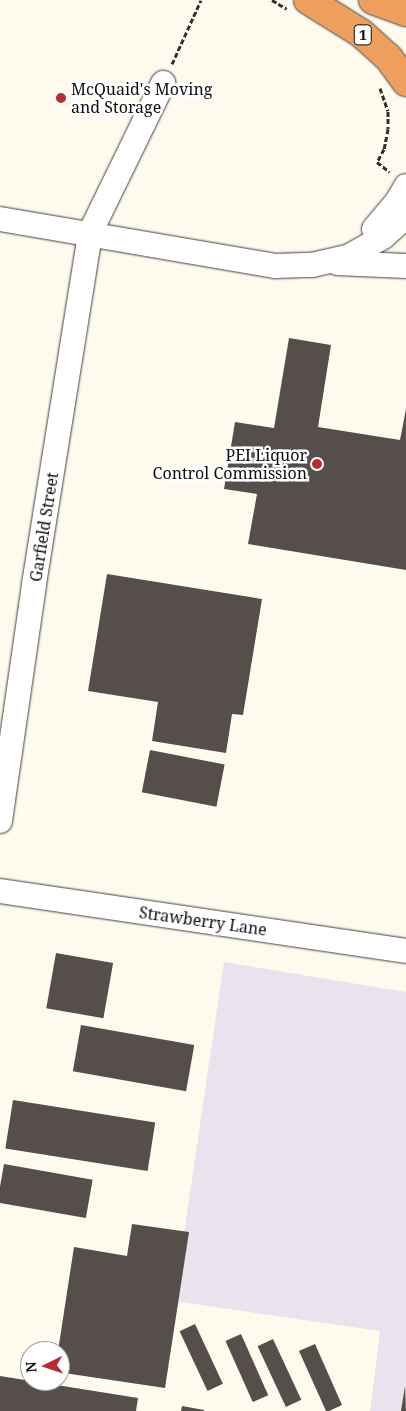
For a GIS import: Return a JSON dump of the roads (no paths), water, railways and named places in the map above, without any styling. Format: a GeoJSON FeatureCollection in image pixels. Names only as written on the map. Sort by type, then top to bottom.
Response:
{"type":"FeatureCollection","features":[{"type":"Feature","properties":{"kind":"highway","name":"1"},"geometry":{"type":"LineString","coordinates":[[373,0],[406,12]]}},
{"type":"Feature","properties":{"kind":"highway","name":"1"},"geometry":{"type":"LineString","coordinates":[[300,6],[361,33],[388,57],[406,82]]}},
{"type":"Feature","properties":{"kind":"street","name":"Garfield Street"},"geometry":{"type":"LineString","coordinates":[[0,821],[34,584],[90,232],[163,83]]}},
{"type":"Feature","properties":{"kind":"street"},"geometry":{"type":"LineString","coordinates":[[247,261],[310,258],[342,249],[377,227],[398,200],[406,186]]}},
{"type":"Feature","properties":{"kind":"street"},"geometry":{"type":"LineString","coordinates":[[330,262],[348,257],[383,236],[406,216]]}},
{"type":"Feature","properties":{"kind":"street"},"geometry":{"type":"LineString","coordinates":[[0,219],[90,232],[276,266],[330,262],[406,266]]}},
{"type":"Feature","properties":{"kind":"street","name":"Strawberry Lane"},"geometry":{"type":"LineString","coordinates":[[0,891],[406,951]]}},
{"type":"Feature","properties":{"kind":"place","name":"McQuaid's Moving and Storage"},"geometry":{"type":"Point","coordinates":[61,98]}},
{"type":"Feature","properties":{"kind":"place","name":"PEI Liquor Control Commission"},"geometry":{"type":"Point","coordinates":[317,464]}}]}
